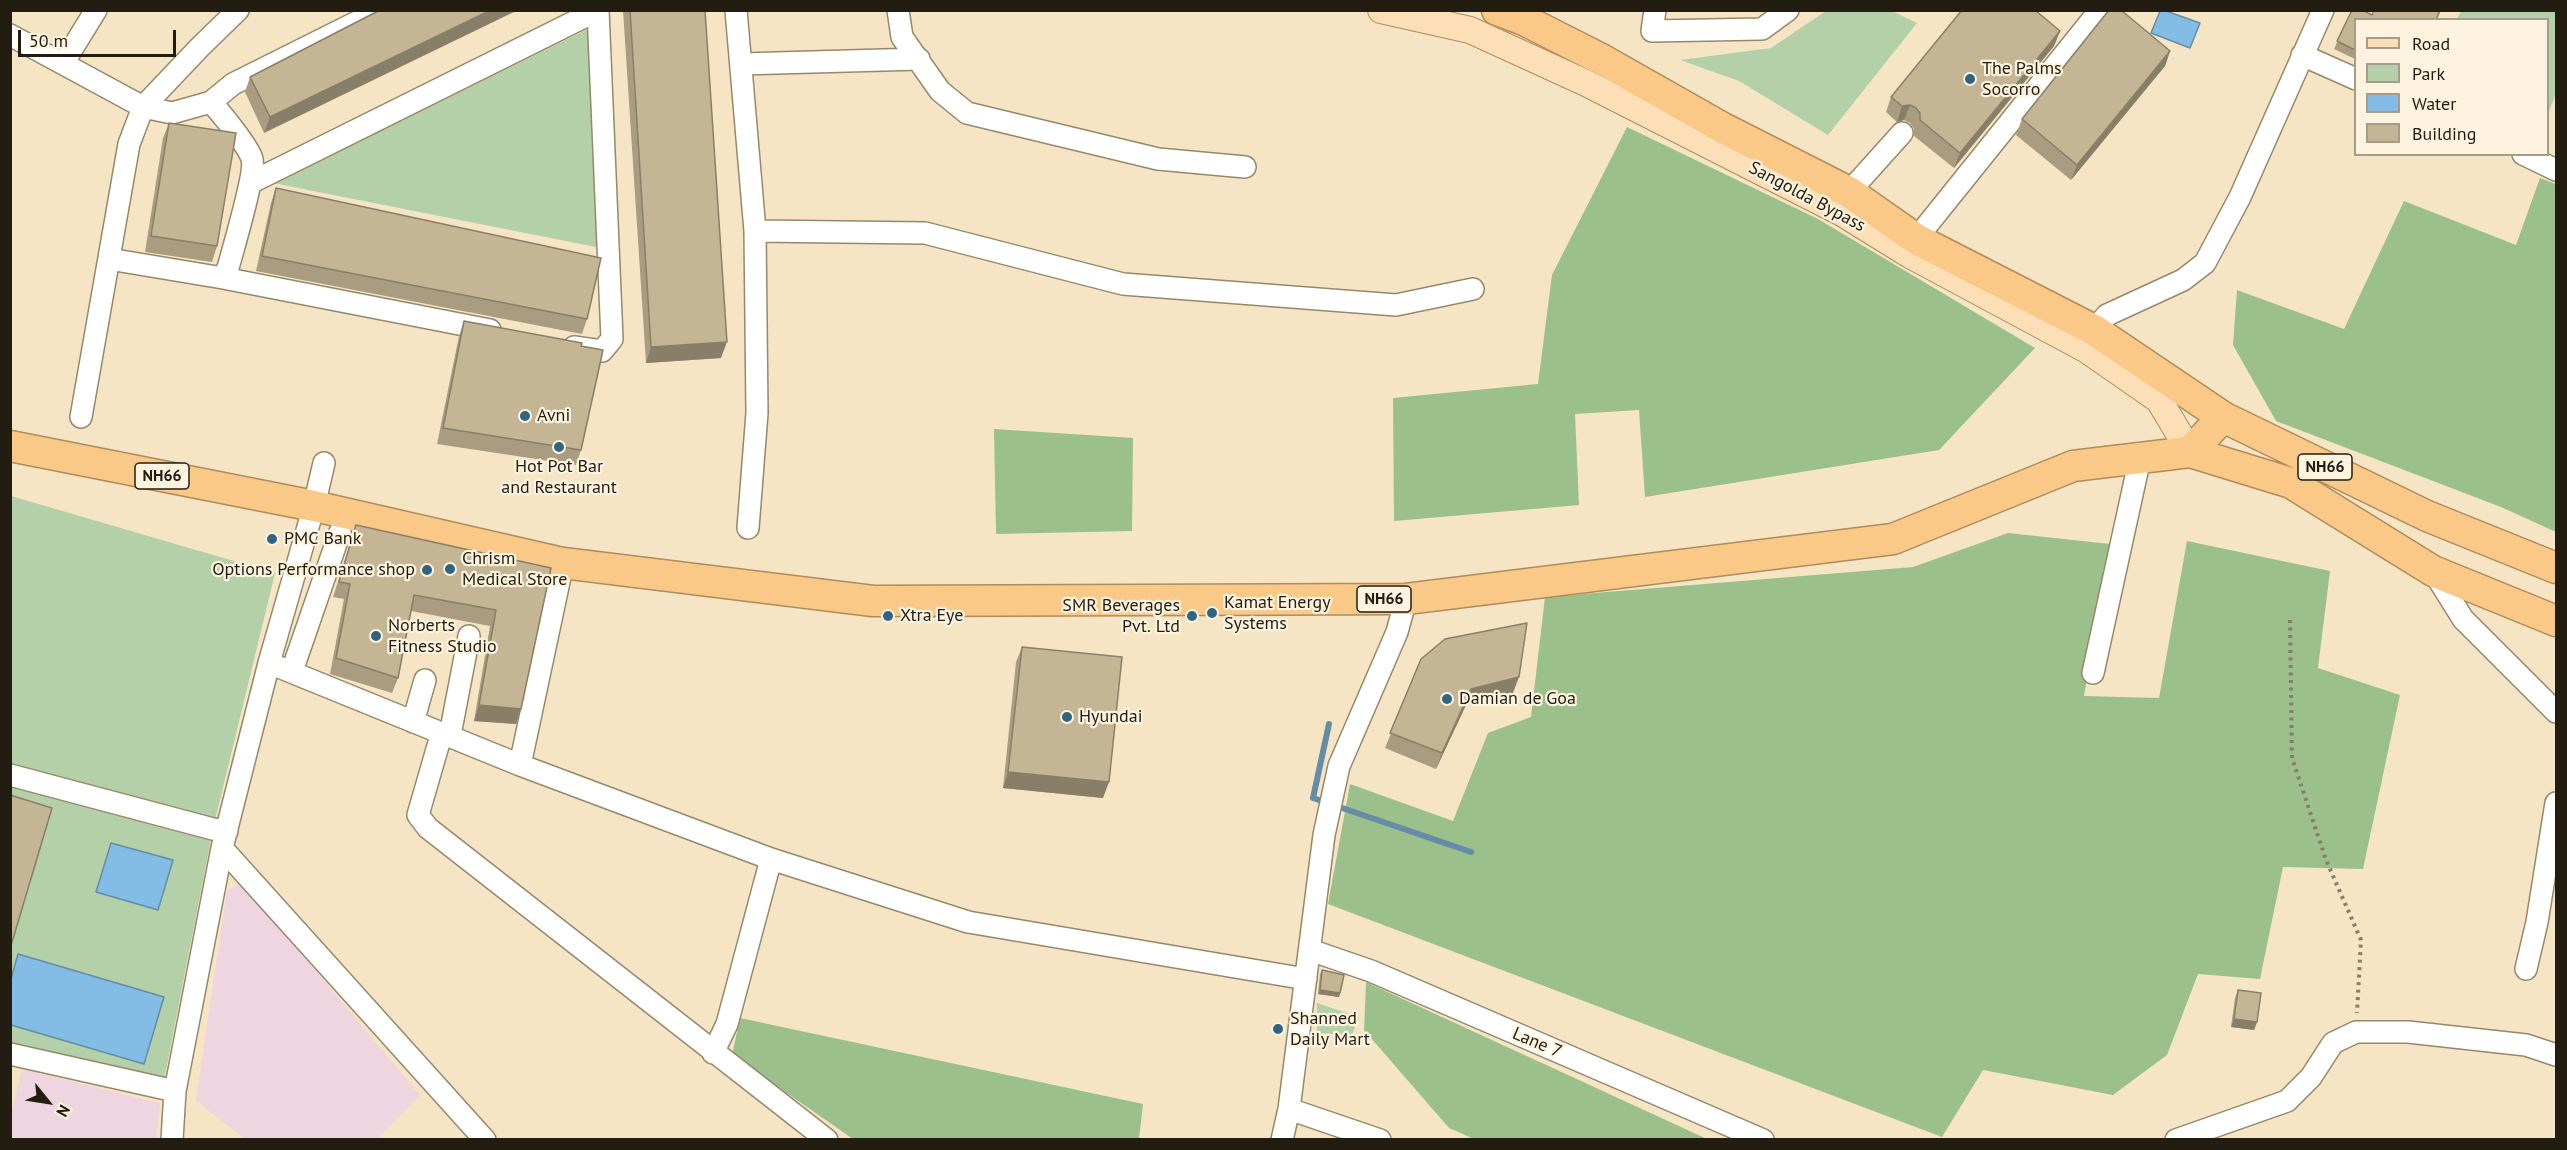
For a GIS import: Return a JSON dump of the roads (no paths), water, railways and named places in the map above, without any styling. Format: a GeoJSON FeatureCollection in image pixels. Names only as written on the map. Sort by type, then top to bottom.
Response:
{"type":"FeatureCollection","features":[{"type":"Feature","properties":{"kind":"highway","name":"Sangolda Bypass"},"geometry":{"type":"LineString","coordinates":[[1497,10],[1524,20],[1593,55],[1723,128],[1849,192],[1916,239],[2094,330],[2223,417]]}},
{"type":"Feature","properties":{"kind":"highway"},"geometry":{"type":"LineString","coordinates":[[2223,417],[2190,452],[2291,483],[2433,572],[2556,621]]}},
{"type":"Feature","properties":{"kind":"highway","name":"NH66"},"geometry":{"type":"LineString","coordinates":[[2223,417],[2427,516],[2556,568]]}},
{"type":"Feature","properties":{"kind":"highway","name":"NH66"},"geometry":{"type":"LineString","coordinates":[[10,446],[314,506],[563,563],[873,601],[1406,599],[1893,539],[2073,466],[2190,452]]}},
{"type":"Feature","properties":{"kind":"main road","name":"Sangolda Bypass"},"geometry":{"type":"LineString","coordinates":[[1381,10],[1470,30],[1586,83],[1842,213],[1910,255],[2087,350],[2159,400],[2190,452]]}},
{"type":"Feature","properties":{"kind":"street"},"geometry":{"type":"LineString","coordinates":[[64,62],[96,10]]}},
{"type":"Feature","properties":{"kind":"street"},"geometry":{"type":"LineString","coordinates":[[81,417],[129,144],[143,107],[238,10]]}},
{"type":"Feature","properties":{"kind":"street"},"geometry":{"type":"LineString","coordinates":[[10,35],[64,62],[143,107],[172,113],[211,102],[233,84],[381,10]]}},
{"type":"Feature","properties":{"kind":"street"},"geometry":{"type":"LineString","coordinates":[[250,183],[598,10],[612,339],[602,351],[554,343]]}},
{"type":"Feature","properties":{"kind":"street"},"geometry":{"type":"LineString","coordinates":[[736,10],[755,231],[757,413],[748,528]]}},
{"type":"Feature","properties":{"kind":"street"},"geometry":{"type":"LineString","coordinates":[[898,10],[902,37],[940,91],[968,112],[1158,159],[1245,167]]}},
{"type":"Feature","properties":{"kind":"street"},"geometry":{"type":"LineString","coordinates":[[1655,10],[1652,31],[1762,29],[1788,10]]}},
{"type":"Feature","properties":{"kind":"street"},"geometry":{"type":"LineString","coordinates":[[1916,239],[2100,10]]}},
{"type":"Feature","properties":{"kind":"street"},"geometry":{"type":"LineString","coordinates":[[2094,330],[2108,315],[2183,280],[2205,263],[2240,196],[2323,10]]}},
{"type":"Feature","properties":{"kind":"street"},"geometry":{"type":"LineString","coordinates":[[2302,55],[2354,79]]}},
{"type":"Feature","properties":{"kind":"street"},"geometry":{"type":"LineString","coordinates":[[741,64],[919,59]]}},
{"type":"Feature","properties":{"kind":"street"},"geometry":{"type":"LineString","coordinates":[[211,102],[226,119],[252,159],[250,183],[228,268],[223,278]]}},
{"type":"Feature","properties":{"kind":"street"},"geometry":{"type":"LineString","coordinates":[[1849,192],[1902,133]]}},
{"type":"Feature","properties":{"kind":"street"},"geometry":{"type":"LineString","coordinates":[[2527,156],[2556,170]]}},
{"type":"Feature","properties":{"kind":"street"},"geometry":{"type":"LineString","coordinates":[[250,183],[285,190]]}},
{"type":"Feature","properties":{"kind":"street"},"geometry":{"type":"LineString","coordinates":[[755,231],[925,233],[1123,284],[1135,285],[1396,305],[1473,289]]}},
{"type":"Feature","properties":{"kind":"street"},"geometry":{"type":"LineString","coordinates":[[586,255],[609,260]]}},
{"type":"Feature","properties":{"kind":"street"},"geometry":{"type":"LineString","coordinates":[[109,259],[223,278],[509,334]]}},
{"type":"Feature","properties":{"kind":"street"},"geometry":{"type":"LineString","coordinates":[[2093,673],[2140,458]]}},
{"type":"Feature","properties":{"kind":"street"},"geometry":{"type":"LineString","coordinates":[[172,1140],[176,1091],[224,840],[269,663],[324,463]]}},
{"type":"Feature","properties":{"kind":"street"},"geometry":{"type":"LineString","coordinates":[[292,671],[340,532]]}},
{"type":"Feature","properties":{"kind":"street"},"geometry":{"type":"LineString","coordinates":[[520,765],[563,563]]}},
{"type":"Feature","properties":{"kind":"street"},"geometry":{"type":"LineString","coordinates":[[2433,572],[2463,619],[2556,712]]}},
{"type":"Feature","properties":{"kind":"street"},"geometry":{"type":"LineString","coordinates":[[1282,1140],[1289,1109],[1324,835],[1339,766],[1397,632],[1406,599]]}},
{"type":"Feature","properties":{"kind":"street"},"geometry":{"type":"LineString","coordinates":[[469,636],[446,734],[418,815],[428,828],[827,1140]]}},
{"type":"Feature","properties":{"kind":"street"},"geometry":{"type":"LineString","coordinates":[[269,663],[520,765],[771,859],[968,922],[1306,979]]}},
{"type":"Feature","properties":{"kind":"street"},"geometry":{"type":"LineString","coordinates":[[413,722],[424,680]]}},
{"type":"Feature","properties":{"kind":"street"},"geometry":{"type":"LineString","coordinates":[[10,775],[213,829],[485,1140]]}},
{"type":"Feature","properties":{"kind":"street"},"geometry":{"type":"LineString","coordinates":[[2526,969],[2537,922],[2556,803]]}},
{"type":"Feature","properties":{"kind":"street"},"geometry":{"type":"LineString","coordinates":[[713,1053],[727,1024],[771,859]]}},
{"type":"Feature","properties":{"kind":"street","name":"Lane 7"},"geometry":{"type":"LineString","coordinates":[[1310,950],[1371,970],[1763,1140]]}},
{"type":"Feature","properties":{"kind":"street"},"geometry":{"type":"LineString","coordinates":[[2176,1140],[2287,1101],[2311,1077],[2333,1043],[2356,1032],[2408,1032],[2526,1045],[2556,1055]]}},
{"type":"Feature","properties":{"kind":"street"},"geometry":{"type":"LineString","coordinates":[[10,1054],[176,1091]]}},
{"type":"Feature","properties":{"kind":"street"},"geometry":{"type":"LineString","coordinates":[[1289,1109],[1380,1140]]}},
{"type":"Feature","properties":{"kind":"water"},"geometry":{"type":"Polygon","coordinates":[[[2160,11],[2200,23],[2190,48],[2151,33],[2160,11]]]}},
{"type":"Feature","properties":{"kind":"water"},"geometry":{"type":"Polygon","coordinates":[[[111,843],[173,860],[158,910],[96,892],[111,843]]]}},
{"type":"Feature","properties":{"kind":"water"},"geometry":{"type":"Polygon","coordinates":[[[18,954],[164,997],[144,1064],[11,1025],[11,979],[18,954]]]}},
{"type":"Feature","properties":{"kind":"waterway"},"geometry":{"type":"LineString","coordinates":[[1329,724],[1313,798],[1471,852]]}},
{"type":"Feature","properties":{"kind":"place","name":"The Palms Socorro"},"geometry":{"type":"Point","coordinates":[1970,79]}},
{"type":"Feature","properties":{"kind":"place","name":"Avni"},"geometry":{"type":"Point","coordinates":[525,416]}},
{"type":"Feature","properties":{"kind":"place","name":"Hot Pot Bar and Restaurant"},"geometry":{"type":"Point","coordinates":[559,447]}},
{"type":"Feature","properties":{"kind":"place","name":"PMC Bank"},"geometry":{"type":"Point","coordinates":[272,539]}},
{"type":"Feature","properties":{"kind":"place","name":"Chrism Medical Store"},"geometry":{"type":"Point","coordinates":[450,569]}},
{"type":"Feature","properties":{"kind":"place","name":"Options Performance shop"},"geometry":{"type":"Point","coordinates":[427,570]}},
{"type":"Feature","properties":{"kind":"place","name":"Kamat Energy Systems"},"geometry":{"type":"Point","coordinates":[1212,613]}},
{"type":"Feature","properties":{"kind":"place","name":"Xtra Eye"},"geometry":{"type":"Point","coordinates":[888,616]}},
{"type":"Feature","properties":{"kind":"place","name":"SMR Beverages Pvt. Ltd"},"geometry":{"type":"Point","coordinates":[1192,616]}},
{"type":"Feature","properties":{"kind":"place","name":"Norberts Fitness Studio"},"geometry":{"type":"Point","coordinates":[376,636]}},
{"type":"Feature","properties":{"kind":"place","name":"Damian de Goa"},"geometry":{"type":"Point","coordinates":[1447,699]}},
{"type":"Feature","properties":{"kind":"place","name":"Hyundai"},"geometry":{"type":"Point","coordinates":[1067,717]}},
{"type":"Feature","properties":{"kind":"place","name":"Shanned Daily Mart"},"geometry":{"type":"Point","coordinates":[1278,1029]}}]}
